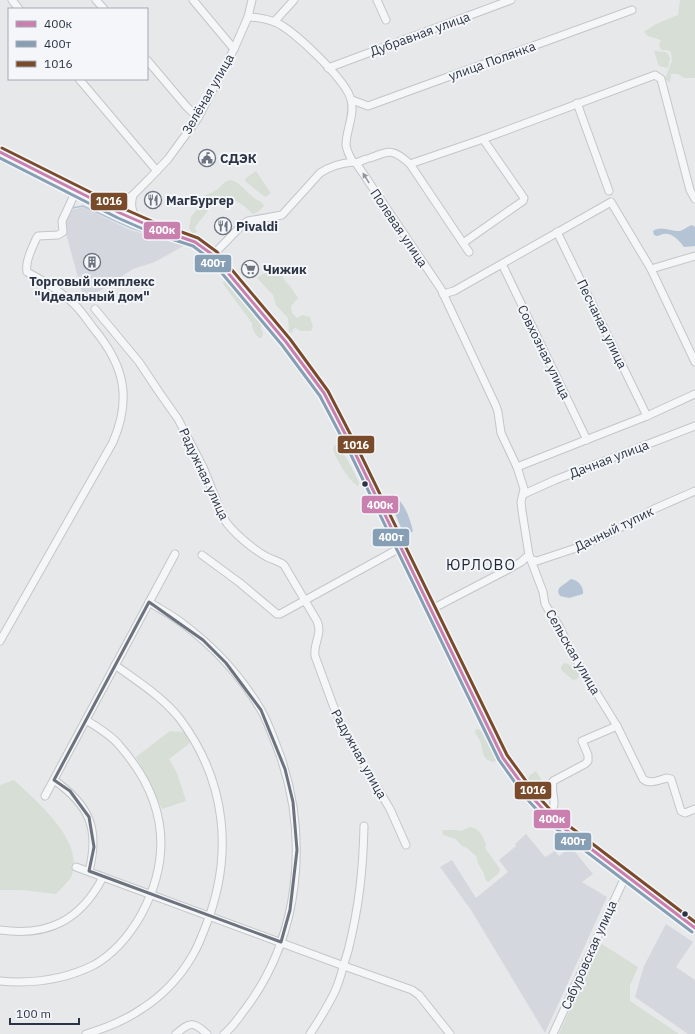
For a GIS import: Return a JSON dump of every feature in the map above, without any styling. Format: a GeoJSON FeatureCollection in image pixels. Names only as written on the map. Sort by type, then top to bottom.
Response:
{"type":"FeatureCollection","features":[{"type":"Feature","properties":{"kind":"main road"},"geometry":{"type":"LineString","coordinates":[[0,152],[111,209],[138,221],[196,242],[213,255],[286,342],[324,393],[355,453],[503,758],[520,784],[548,816],[574,838],[695,928]]}},
{"type":"Feature","properties":{"kind":"street"},"geometry":{"type":"LineString","coordinates":[[12,0],[18,8]]}},
{"type":"Feature","properties":{"kind":"street"},"geometry":{"type":"LineString","coordinates":[[96,0],[103,8]]}},
{"type":"Feature","properties":{"kind":"street"},"geometry":{"type":"LineString","coordinates":[[193,0],[234,49]]}},
{"type":"Feature","properties":{"kind":"street","name":"Зелёная улица"},"geometry":{"type":"LineString","coordinates":[[111,209],[133,195],[157,171],[198,118],[234,49],[248,17],[252,0]]}},
{"type":"Feature","properties":{"kind":"street"},"geometry":{"type":"LineString","coordinates":[[274,22],[294,0]]}},
{"type":"Feature","properties":{"kind":"street"},"geometry":{"type":"LineString","coordinates":[[377,0],[386,20]]}},
{"type":"Feature","properties":{"kind":"street","name":"Дубравная улица"},"geometry":{"type":"LineString","coordinates":[[328,68],[511,0]]}},
{"type":"Feature","properties":{"kind":"street","name":"улица Полянка"},"geometry":{"type":"LineString","coordinates":[[352,100],[368,106],[632,10]]}},
{"type":"Feature","properties":{"kind":"street"},"geometry":{"type":"LineString","coordinates":[[248,17],[257,17],[274,22],[292,34],[342,82],[352,100],[352,115],[346,145],[354,162]]}},
{"type":"Feature","properties":{"kind":"street"},"geometry":{"type":"LineString","coordinates":[[148,61],[198,118]]}},
{"type":"Feature","properties":{"kind":"street"},"geometry":{"type":"LineString","coordinates":[[410,164],[483,139],[655,75],[661,79],[690,190],[695,199]]}},
{"type":"Feature","properties":{"kind":"street"},"geometry":{"type":"LineString","coordinates":[[80,80],[157,171]]}},
{"type":"Feature","properties":{"kind":"street"},"geometry":{"type":"LineString","coordinates":[[578,103],[609,191]]}},
{"type":"Feature","properties":{"kind":"street"},"geometry":{"type":"LineString","coordinates":[[463,243],[523,201],[524,198],[483,139]]}},
{"type":"Feature","properties":{"kind":"street"},"geometry":{"type":"LineString","coordinates":[[213,255],[237,230],[248,221],[282,215],[320,173],[325,170],[347,162],[354,162],[391,152],[397,153],[410,164],[469,252]]}},
{"type":"Feature","properties":{"kind":"street","name":"Полевая улица"},"geometry":{"type":"LineString","coordinates":[[354,162],[443,294]]}},
{"type":"Feature","properties":{"kind":"street"},"geometry":{"type":"LineString","coordinates":[[0,641],[113,442],[123,411],[124,398],[120,371],[106,343],[75,305],[61,293],[27,272],[26,269],[38,236],[58,235],[63,232],[62,220],[76,191]]}},
{"type":"Feature","properties":{"kind":"street"},"geometry":{"type":"LineString","coordinates":[[133,195],[131,202],[132,211],[138,221]]}},
{"type":"Feature","properties":{"kind":"street"},"geometry":{"type":"LineString","coordinates":[[443,294],[454,291],[610,202],[651,269],[695,362]]}},
{"type":"Feature","properties":{"kind":"street","name":"Песчаная улица"},"geometry":{"type":"LineString","coordinates":[[557,232],[647,416]]}},
{"type":"Feature","properties":{"kind":"street"},"geometry":{"type":"LineString","coordinates":[[651,269],[695,256]]}},
{"type":"Feature","properties":{"kind":"street","name":"Совхозная улица"},"geometry":{"type":"LineString","coordinates":[[502,264],[587,440]]}},
{"type":"Feature","properties":{"kind":"street","name":"Сельская улица"},"geometry":{"type":"LineString","coordinates":[[443,294],[496,406],[500,433],[517,467],[524,490],[521,502],[530,557],[548,609],[554,617],[572,653],[617,726],[643,779],[651,783],[667,778],[671,779],[681,811],[685,813],[695,809]]}},
{"type":"Feature","properties":{"kind":"street","name":"Радужная улица"},"geometry":{"type":"LineString","coordinates":[[95,309],[139,362],[178,419],[203,467],[224,519],[229,526],[267,557],[284,565],[319,626],[318,638],[314,649],[333,705],[345,733],[390,809],[406,845]]}},
{"type":"Feature","properties":{"kind":"street"},"geometry":{"type":"LineString","coordinates":[[517,467],[647,416],[695,394]]}},
{"type":"Feature","properties":{"kind":"street","name":"Дачная улица"},"geometry":{"type":"LineString","coordinates":[[524,494],[555,480],[695,426]]}},
{"type":"Feature","properties":{"kind":"street","name":"Дачный тупик"},"geometry":{"type":"LineString","coordinates":[[530,557],[537,561],[579,547],[603,537],[654,509],[695,491]]}},
{"type":"Feature","properties":{"kind":"street"},"geometry":{"type":"LineString","coordinates":[[202,555],[240,583],[277,614],[282,613],[400,548]]}},
{"type":"Feature","properties":{"kind":"street"},"geometry":{"type":"LineString","coordinates":[[45,796],[175,554]]}},
{"type":"Feature","properties":{"kind":"street"},"geometry":{"type":"LineString","coordinates":[[430,610],[530,557]]}},
{"type":"Feature","properties":{"kind":"street"},"geometry":{"type":"LineString","coordinates":[[149,602],[181,622],[203,640],[226,663],[244,685],[261,710],[274,739],[285,769],[293,802],[296,850],[295,881],[290,910],[281,942],[265,979],[253,998],[224,1034]]}},
{"type":"Feature","properties":{"kind":"street"},"geometry":{"type":"LineString","coordinates":[[86,1034],[122,1021],[144,1007],[179,976],[192,958],[210,916],[221,871],[223,848],[217,796],[210,773],[198,746],[179,718],[161,699],[115,665]]}},
{"type":"Feature","properties":{"kind":"street"},"geometry":{"type":"LineString","coordinates":[[0,981],[21,983],[50,980],[76,973],[94,964],[110,954],[124,942],[135,926],[151,894],[161,854],[159,819],[153,797],[144,779],[119,744],[86,720]]}},
{"type":"Feature","properties":{"kind":"street"},"geometry":{"type":"LineString","coordinates":[[548,816],[555,805],[552,785],[553,781],[586,764],[588,761],[588,755],[582,741],[617,726]]}},
{"type":"Feature","properties":{"kind":"street"},"geometry":{"type":"LineString","coordinates":[[54,780],[70,791],[81,804],[89,818],[94,846],[89,871]]}},
{"type":"Feature","properties":{"kind":"street"},"geometry":{"type":"LineString","coordinates":[[310,1034],[336,989],[344,966],[356,917],[361,884],[364,826]]}},
{"type":"Feature","properties":{"kind":"street"},"geometry":{"type":"LineString","coordinates":[[76,866],[412,990],[419,995],[450,1034]]}},
{"type":"Feature","properties":{"kind":"street"},"geometry":{"type":"LineString","coordinates":[[0,930],[14,932],[33,931],[50,927],[67,919],[82,908],[92,896],[103,877]]}},
{"type":"Feature","properties":{"kind":"street","name":"Сабуровская улица"},"geometry":{"type":"LineString","coordinates":[[553,1034],[625,877]]}},
{"type":"Feature","properties":{"kind":"street"},"geometry":{"type":"LineString","coordinates":[[176,1034],[185,1026],[194,1024],[198,1025],[207,1034]]}},
{"type":"Feature","properties":{"kind":"highlighted area"},"geometry":{"type":"Polygon","coordinates":[[[149,602],[203,640],[226,663],[261,710],[285,769],[293,802],[297,850],[290,910],[281,942],[89,871],[94,847],[89,817],[70,791],[54,780],[149,602]]]}},
{"type":"Feature","properties":{"kind":"shaded area"},"geometry":{"type":"Polygon","coordinates":[[[680,0],[695,0],[695,78],[684,78],[678,74],[671,74],[670,83],[665,79],[672,61],[671,52],[661,50],[659,44],[661,40],[648,36],[644,32],[656,24],[678,15],[680,0]]]}},
{"type":"Feature","properties":{"kind":"shaded area"},"geometry":{"type":"Polygon","coordinates":[[[654,51],[665,52],[668,54],[670,58],[668,68],[659,66],[654,51]]]}},
{"type":"Feature","properties":{"kind":"shaded area"},"geometry":{"type":"Polygon","coordinates":[[[256,171],[271,193],[265,197],[245,181],[245,179],[256,171]]]}},
{"type":"Feature","properties":{"kind":"shaded area"},"geometry":{"type":"Polygon","coordinates":[[[231,180],[241,185],[264,206],[258,212],[252,214],[245,206],[231,199],[211,202],[209,205],[210,208],[195,227],[197,232],[192,233],[189,228],[191,217],[198,208],[191,202],[193,199],[213,192],[225,182],[231,180]]]}},
{"type":"Feature","properties":{"kind":"shaded area"},"geometry":{"type":"Polygon","coordinates":[[[83,207],[130,230],[185,245],[155,262],[133,269],[96,293],[85,303],[65,230],[65,223],[72,210],[83,207]]]}},
{"type":"Feature","properties":{"kind":"shaded area"},"geometry":{"type":"Polygon","coordinates":[[[281,269],[283,272],[283,278],[298,298],[291,306],[292,313],[297,318],[303,315],[310,317],[313,327],[311,331],[301,331],[295,328],[292,333],[289,332],[288,318],[276,305],[273,295],[257,278],[263,274],[281,269]]]}},
{"type":"Feature","properties":{"kind":"shaded area"},"geometry":{"type":"Polygon","coordinates":[[[227,279],[261,324],[261,329],[263,332],[262,338],[259,338],[256,334],[252,323],[224,285],[223,282],[227,279]]]}},
{"type":"Feature","properties":{"kind":"shaded area"},"geometry":{"type":"Polygon","coordinates":[[[335,445],[341,451],[355,474],[359,483],[358,486],[351,480],[339,463],[333,448],[335,445]]]}},
{"type":"Feature","properties":{"kind":"shaded area"},"geometry":{"type":"Polygon","coordinates":[[[564,663],[571,665],[577,671],[580,675],[577,679],[573,680],[561,670],[564,663]]]}},
{"type":"Feature","properties":{"kind":"shaded area"},"geometry":{"type":"Polygon","coordinates":[[[479,729],[494,751],[497,759],[494,762],[486,759],[484,756],[481,742],[475,733],[475,730],[479,729]]]}},
{"type":"Feature","properties":{"kind":"shaded area"},"geometry":{"type":"Polygon","coordinates":[[[170,731],[185,732],[190,743],[169,759],[177,773],[186,801],[162,809],[150,782],[136,757],[170,731]]]}},
{"type":"Feature","properties":{"kind":"shaded area"},"geometry":{"type":"Polygon","coordinates":[[[536,771],[547,790],[549,801],[544,799],[528,779],[530,775],[536,771]]]}},
{"type":"Feature","properties":{"kind":"shaded area"},"geometry":{"type":"Polygon","coordinates":[[[14,780],[56,822],[65,835],[71,848],[74,862],[72,875],[56,894],[22,890],[0,890],[0,785],[14,780]]]}},
{"type":"Feature","properties":{"kind":"shaded area"},"geometry":{"type":"Polygon","coordinates":[[[470,827],[476,829],[480,833],[486,844],[485,848],[500,869],[499,873],[488,882],[485,879],[477,857],[467,848],[462,846],[456,839],[443,835],[442,830],[461,831],[470,827]]]}},
{"type":"Feature","properties":{"kind":"shaded area"},"geometry":{"type":"Polygon","coordinates":[[[526,834],[545,857],[555,851],[559,856],[571,847],[593,874],[582,882],[607,897],[545,1033],[471,910],[440,867],[452,860],[476,898],[508,872],[499,860],[516,846],[515,844],[526,834]]]}},
{"type":"Feature","properties":{"kind":"shaded area"},"geometry":{"type":"Polygon","coordinates":[[[666,924],[693,942],[676,967],[695,980],[695,1034],[688,1034],[635,997],[644,966],[666,924]]]}},
{"type":"Feature","properties":{"kind":"shaded area"},"geometry":{"type":"Polygon","coordinates":[[[600,943],[638,967],[630,985],[630,1001],[679,1034],[559,1034],[600,943]]]}},
{"type":"Feature","properties":{"kind":"water"},"geometry":{"type":"Polygon","coordinates":[[[692,225],[695,227],[695,246],[684,247],[670,234],[662,234],[657,236],[654,235],[653,231],[656,229],[663,229],[680,231],[692,225]]]}},
{"type":"Feature","properties":{"kind":"water"},"geometry":{"type":"Polygon","coordinates":[[[392,494],[400,501],[408,515],[413,531],[409,534],[403,532],[388,497],[392,494]]]}},
{"type":"Feature","properties":{"kind":"water"},"geometry":{"type":"Polygon","coordinates":[[[571,579],[580,584],[583,589],[583,594],[569,598],[560,596],[558,592],[559,588],[571,579]]]}},
{"type":"Feature","properties":{"kind":"waterway"},"geometry":{"type":"LineString","coordinates":[[72,208],[83,206],[131,228],[186,245]]}},
{"type":"Feature","properties":{"kind":"transit line","name":"1016"},"geometry":{"type":"LineString","coordinates":[[2,148],[122,208],[154,222],[198,238],[217,252],[290,339],[328,391],[359,451],[507,755],[534,792],[556,816],[695,922]]}},
{"type":"Feature","properties":{"kind":"transit line","name":"400к"},"geometry":{"type":"LineString","coordinates":[[0,152],[120,213],[152,227],[195,242],[213,255],[286,342],[324,393],[355,453],[503,758],[530,795],[553,820],[695,928]]}},
{"type":"Feature","properties":{"kind":"transit line","name":"400т"},"geometry":{"type":"LineString","coordinates":[[0,158],[118,218],[150,232],[193,246],[210,259],[282,345],[320,396],[351,455],[499,760],[526,798],[550,824],[692,932]]}},
{"type":"Feature","properties":{"kind":"place","name":"СДЭК"},"geometry":{"type":"Point","coordinates":[207,158]}},
{"type":"Feature","properties":{"kind":"place","name":"МагБургер"},"geometry":{"type":"Point","coordinates":[153,200]}},
{"type":"Feature","properties":{"kind":"place","name":"Pivaldi"},"geometry":{"type":"Point","coordinates":[223,226]}},
{"type":"Feature","properties":{"kind":"place","name":"Торговый комплекс \"Идеальный дом\""},"geometry":{"type":"Point","coordinates":[92,262]}},
{"type":"Feature","properties":{"kind":"place","name":"Чижик"},"geometry":{"type":"Point","coordinates":[250,269]}},
{"type":"Feature","properties":{"kind":"district","name":"ЮРЛОВО"},"geometry":{"type":"Point","coordinates":[481,564]}}]}
